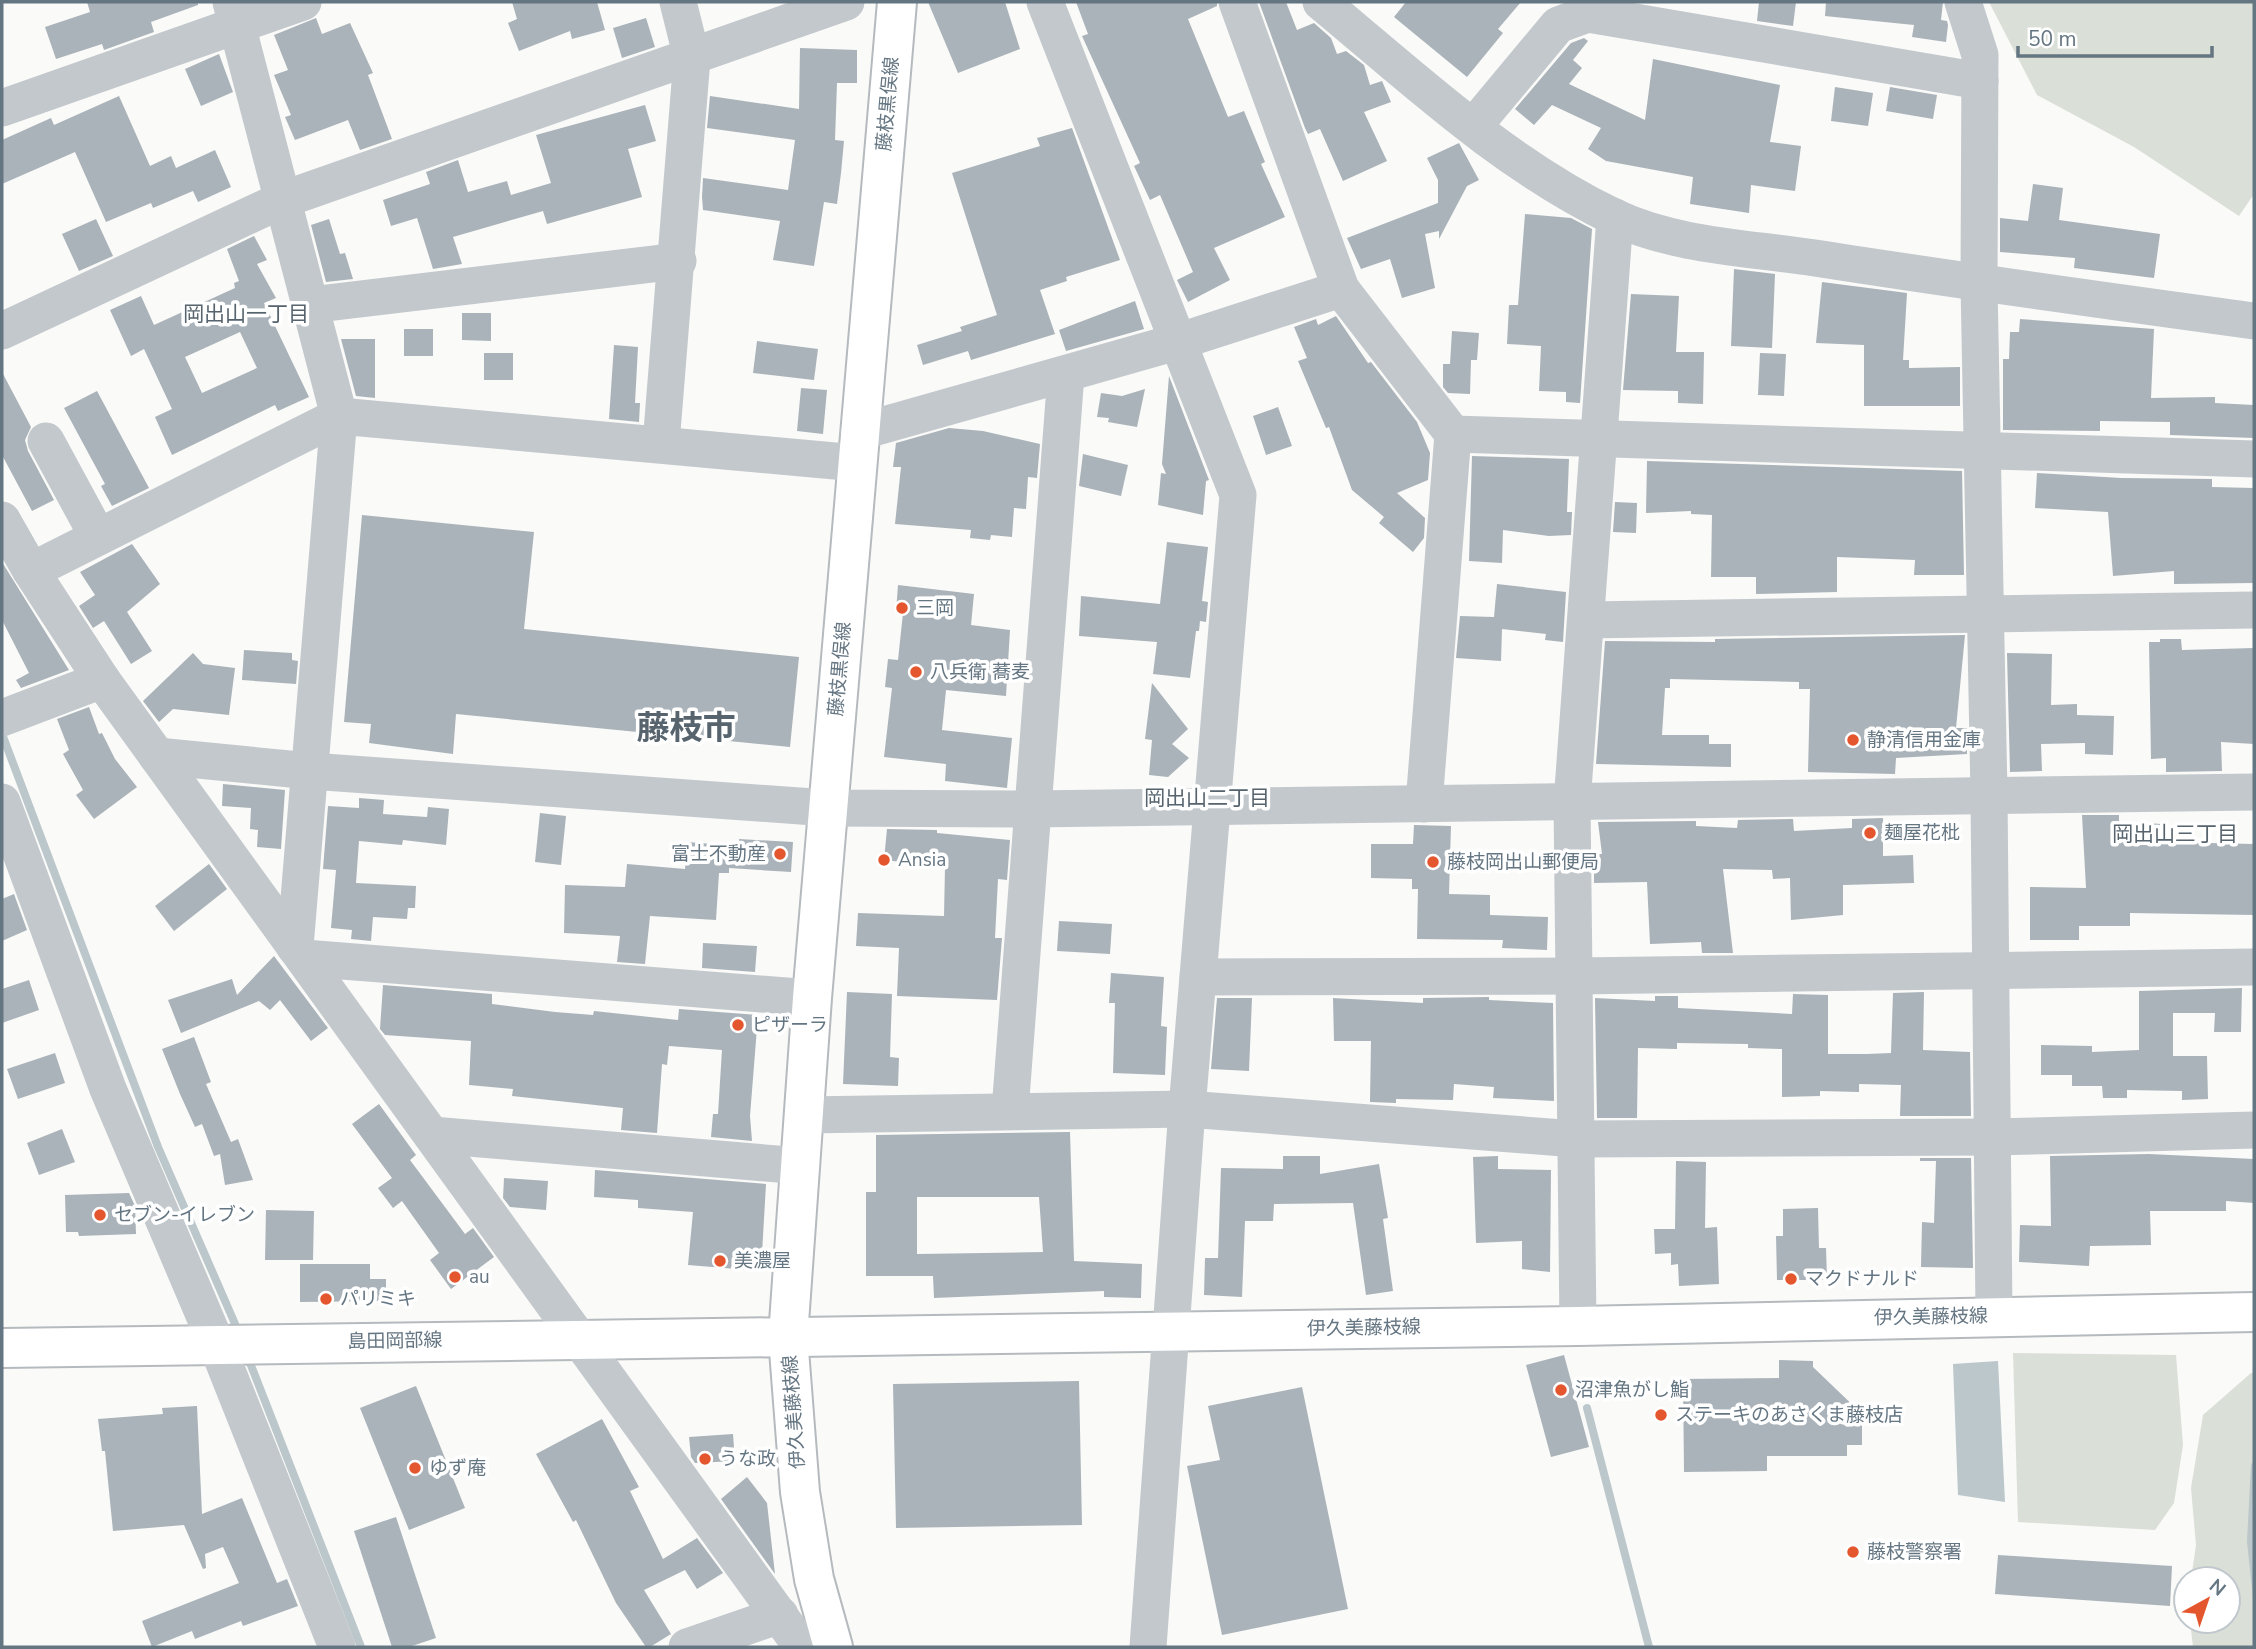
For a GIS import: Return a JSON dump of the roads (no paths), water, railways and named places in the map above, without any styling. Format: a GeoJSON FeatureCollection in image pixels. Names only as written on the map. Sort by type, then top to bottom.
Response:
{"type":"FeatureCollection","features":[{"type":"Feature","properties":{"kind":"main road","name":"藤枝黒俣線"},"geometry":{"type":"LineString","coordinates":[[788,1337],[812,998],[897,2]]}},
{"type":"Feature","properties":{"kind":"main road","name":"伊久美藤枝線"},"geometry":{"type":"LineString","coordinates":[[833,1647],[814,1579],[800,1492],[788,1337],[1578,1326],[1994,1315],[2254,1312]]}},
{"type":"Feature","properties":{"kind":"main road","name":"島田岡部線"},"geometry":{"type":"LineString","coordinates":[[2,1348],[788,1337]]}},
{"type":"Feature","properties":{"kind":"street"},"geometry":{"type":"LineString","coordinates":[[2,108],[234,14],[303,2]]}},
{"type":"Feature","properties":{"kind":"street"},"geometry":{"type":"LineString","coordinates":[[661,444],[678,261],[692,58],[678,2]]}},
{"type":"Feature","properties":{"kind":"street"},"geometry":{"type":"LineString","coordinates":[[2,331],[282,200],[846,2]]}},
{"type":"Feature","properties":{"kind":"street"},"geometry":{"type":"LineString","coordinates":[[1045,2],[1180,341],[1238,495],[1187,1109],[1148,1647]]}},
{"type":"Feature","properties":{"kind":"street"},"geometry":{"type":"LineString","coordinates":[[1237,2],[1341,289],[1453,435],[1424,804]]}},
{"type":"Feature","properties":{"kind":"street"},"geometry":{"type":"LineString","coordinates":[[1321,2],[1473,127],[1535,173],[1615,217],[1666,235],[1979,284],[2254,321]]}},
{"type":"Feature","properties":{"kind":"street"},"geometry":{"type":"LineString","coordinates":[[1963,2],[1979,55],[1980,81],[1979,284],[1989,795],[1994,1315]]}},
{"type":"Feature","properties":{"kind":"street"},"geometry":{"type":"LineString","coordinates":[[234,14],[339,416],[310,771],[300,952]]}},
{"type":"Feature","properties":{"kind":"street"},"geometry":{"type":"LineString","coordinates":[[1473,127],[1558,25],[1588,14],[1980,81]]}},
{"type":"Feature","properties":{"kind":"street"},"geometry":{"type":"LineString","coordinates":[[1578,1326],[1572,803],[1615,217]]}},
{"type":"Feature","properties":{"kind":"street"},"geometry":{"type":"LineString","coordinates":[[310,304],[678,261]]}},
{"type":"Feature","properties":{"kind":"street"},"geometry":{"type":"LineString","coordinates":[[31,571],[339,416],[661,444],[858,448],[1066,374],[1180,341],[1341,289]]}},
{"type":"Feature","properties":{"kind":"street"},"geometry":{"type":"LineString","coordinates":[[1010,1111],[1066,374]]}},
{"type":"Feature","properties":{"kind":"street"},"geometry":{"type":"LineString","coordinates":[[1453,435],[2254,459]]}},
{"type":"Feature","properties":{"kind":"street"},"geometry":{"type":"LineString","coordinates":[[46,441],[98,537]]}},
{"type":"Feature","properties":{"kind":"street"},"geometry":{"type":"LineString","coordinates":[[2,520],[31,571],[102,680],[582,1339],[802,1647]]}},
{"type":"Feature","properties":{"kind":"street"},"geometry":{"type":"LineString","coordinates":[[1586,620],[2254,610]]}},
{"type":"Feature","properties":{"kind":"street"},"geometry":{"type":"LineString","coordinates":[[8,716],[102,680]]}},
{"type":"Feature","properties":{"kind":"street"},"geometry":{"type":"LineString","coordinates":[[157,756],[310,771],[828,808],[1032,809],[1213,804],[1572,803],[2254,792]]}},
{"type":"Feature","properties":{"kind":"street"},"geometry":{"type":"LineString","coordinates":[[2,802],[108,1090],[216,1343],[337,1647]]}},
{"type":"Feature","properties":{"kind":"street"},"geometry":{"type":"LineString","coordinates":[[300,952],[812,998]]}},
{"type":"Feature","properties":{"kind":"street"},"geometry":{"type":"LineString","coordinates":[[1198,977],[1575,976],[2254,967]]}},
{"type":"Feature","properties":{"kind":"street"},"geometry":{"type":"LineString","coordinates":[[804,1115],[1187,1109],[1576,1139],[1992,1137],[2254,1130]]}},
{"type":"Feature","properties":{"kind":"street"},"geometry":{"type":"LineString","coordinates":[[432,1135],[801,1167]]}},
{"type":"Feature","properties":{"kind":"street"},"geometry":{"type":"LineString","coordinates":[[687,1647],[780,1615]]}},
{"type":"Feature","properties":{"kind":"waterway"},"geometry":{"type":"LineString","coordinates":[[2,734],[158,1147],[239,1333]]}},
{"type":"Feature","properties":{"kind":"waterway"},"geometry":{"type":"LineString","coordinates":[[247,1355],[361,1647]]}},
{"type":"Feature","properties":{"kind":"waterway"},"geometry":{"type":"LineString","coordinates":[[1587,1408],[1649,1647]]}},
{"type":"Feature","properties":{"kind":"place","name":"三岡"},"geometry":{"type":"Point","coordinates":[902,608]}},
{"type":"Feature","properties":{"kind":"place","name":"八兵衛 蕎麦"},"geometry":{"type":"Point","coordinates":[916,672]}},
{"type":"Feature","properties":{"kind":"place","name":"静清信用金庫"},"geometry":{"type":"Point","coordinates":[1853,740]}},
{"type":"Feature","properties":{"kind":"place","name":"麺屋花枇"},"geometry":{"type":"Point","coordinates":[1870,833]}},
{"type":"Feature","properties":{"kind":"place","name":"富士不動産"},"geometry":{"type":"Point","coordinates":[780,854]}},
{"type":"Feature","properties":{"kind":"place","name":"Ansia"},"geometry":{"type":"Point","coordinates":[884,860]}},
{"type":"Feature","properties":{"kind":"place","name":"藤枝岡出山郵便局"},"geometry":{"type":"Point","coordinates":[1433,862]}},
{"type":"Feature","properties":{"kind":"place","name":"ピザーラ"},"geometry":{"type":"Point","coordinates":[738,1025]}},
{"type":"Feature","properties":{"kind":"place","name":"セブン-イレブン"},"geometry":{"type":"Point","coordinates":[100,1215]}},
{"type":"Feature","properties":{"kind":"place","name":"美濃屋"},"geometry":{"type":"Point","coordinates":[720,1261]}},
{"type":"Feature","properties":{"kind":"place","name":"au"},"geometry":{"type":"Point","coordinates":[455,1277]}},
{"type":"Feature","properties":{"kind":"place","name":"マクドナルド"},"geometry":{"type":"Point","coordinates":[1791,1279]}},
{"type":"Feature","properties":{"kind":"place","name":"パリミキ"},"geometry":{"type":"Point","coordinates":[326,1299]}},
{"type":"Feature","properties":{"kind":"place","name":"沼津魚がし鮨"},"geometry":{"type":"Point","coordinates":[1561,1390]}},
{"type":"Feature","properties":{"kind":"place","name":"ステーキのあさくま藤枝店"},"geometry":{"type":"Point","coordinates":[1661,1415]}},
{"type":"Feature","properties":{"kind":"place","name":"うな政"},"geometry":{"type":"Point","coordinates":[705,1459]}},
{"type":"Feature","properties":{"kind":"place","name":"ゆず庵"},"geometry":{"type":"Point","coordinates":[415,1468]}},
{"type":"Feature","properties":{"kind":"place","name":"藤枝警察署"},"geometry":{"type":"Point","coordinates":[1853,1552]}},
{"type":"Feature","properties":{"kind":"district","name":"岡出山一丁目"},"geometry":{"type":"Point","coordinates":[246,314]}},
{"type":"Feature","properties":{"kind":"district","name":"藤枝市"},"geometry":{"type":"Point","coordinates":[686,728]}},
{"type":"Feature","properties":{"kind":"district","name":"岡出山二丁目"},"geometry":{"type":"Point","coordinates":[1207,798]}},
{"type":"Feature","properties":{"kind":"district","name":"岡出山三丁目"},"geometry":{"type":"Point","coordinates":[2175,834]}}]}
